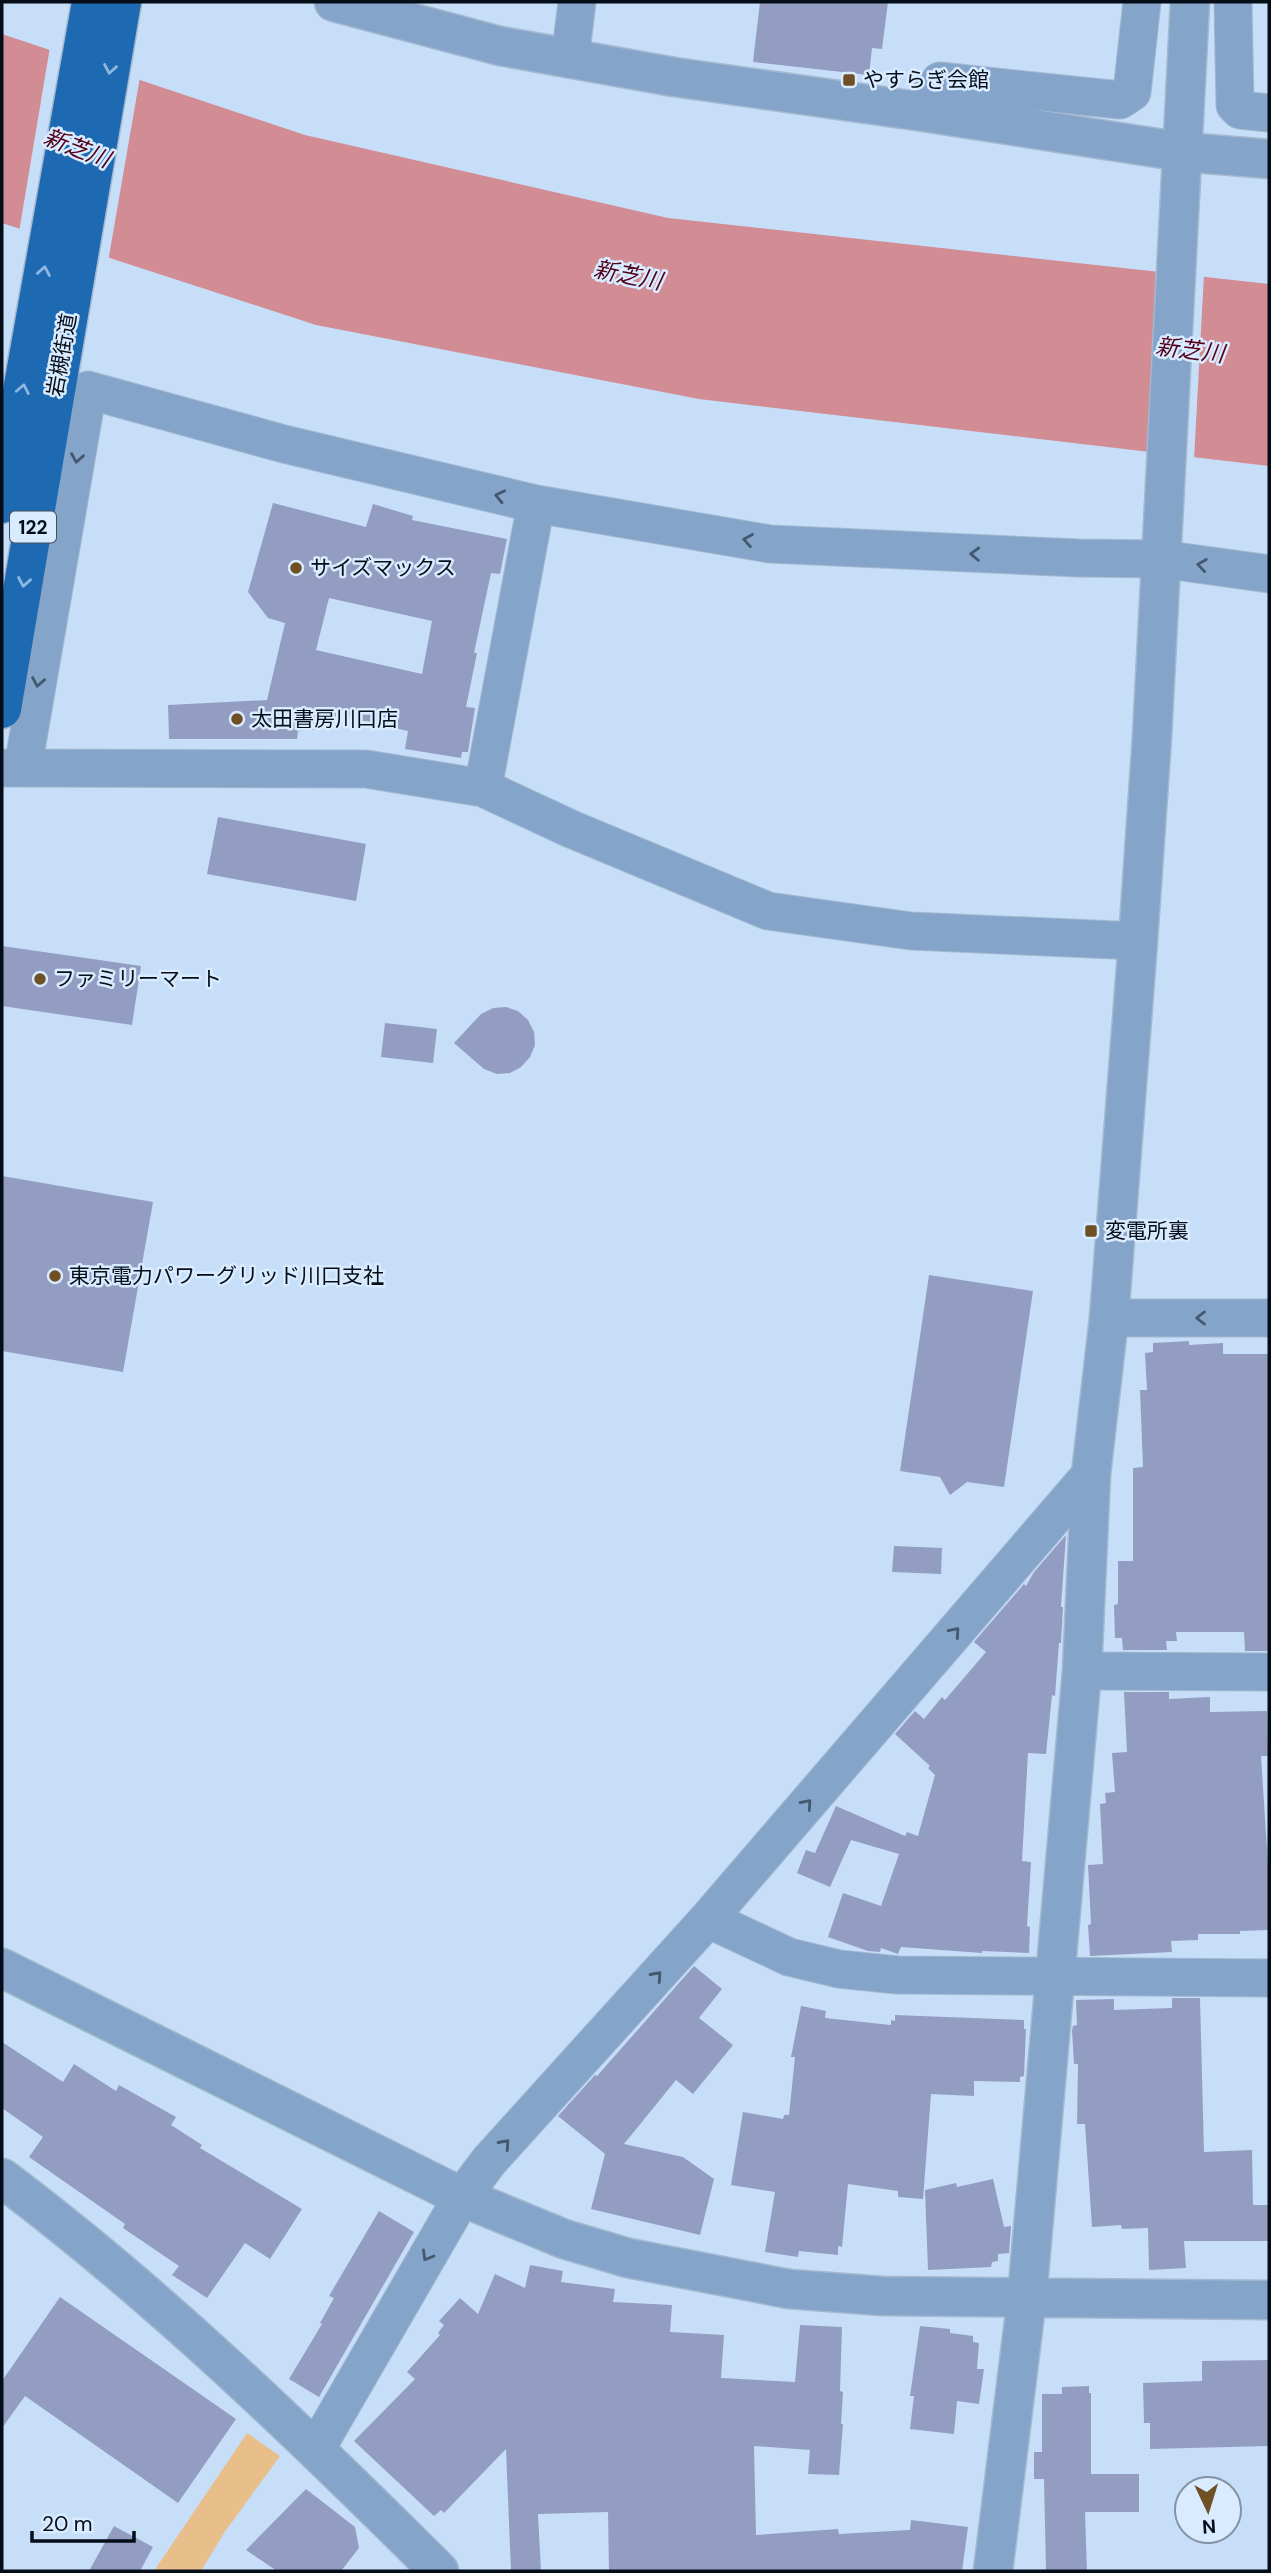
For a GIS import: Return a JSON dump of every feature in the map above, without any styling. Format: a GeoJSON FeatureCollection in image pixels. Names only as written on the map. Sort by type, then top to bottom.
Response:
{"type":"FeatureCollection","features":[{"type":"Feature","properties":{"kind":"highway","name":"岩槻街道"},"geometry":{"type":"LineString","coordinates":[[2,709],[91,2]]}},
{"type":"Feature","properties":{"kind":"highway","name":"岩槻街道"},"geometry":{"type":"LineString","coordinates":[[2,504],[48,342],[122,2]]}},
{"type":"Feature","properties":{"kind":"street"},"geometry":{"type":"LineString","coordinates":[[334,2],[487,42],[570,59],[729,86],[918,111],[1183,167],[1269,159]]}},
{"type":"Feature","properties":{"kind":"street"},"geometry":{"type":"LineString","coordinates":[[570,59],[577,2]]}},
{"type":"Feature","properties":{"kind":"street"},"geometry":{"type":"LineString","coordinates":[[918,111],[940,81],[1120,100],[1132,92],[1142,2]]}},
{"type":"Feature","properties":{"kind":"street"},"geometry":{"type":"LineString","coordinates":[[993,2571],[1027,2297],[1082,1671],[1091,1474],[1109,1318],[1138,941],[1183,167],[1190,2]]}},
{"type":"Feature","properties":{"kind":"street"},"geometry":{"type":"LineString","coordinates":[[1233,2],[1235,105],[1240,110],[1269,113]]}},
{"type":"Feature","properties":{"kind":"street"},"geometry":{"type":"LineString","coordinates":[[1138,941],[911,931],[768,911],[570,829],[483,788],[366,769],[13,768],[88,390],[284,444],[536,504],[770,544],[1078,558],[1161,549],[1269,574]]}},
{"type":"Feature","properties":{"kind":"street"},"geometry":{"type":"LineString","coordinates":[[483,788],[536,504]]}},
{"type":"Feature","properties":{"kind":"street"},"geometry":{"type":"LineString","coordinates":[[1109,1318],[1269,1318]]}},
{"type":"Feature","properties":{"kind":"street"},"geometry":{"type":"LineString","coordinates":[[316,2449],[462,2197],[489,2161],[708,1919],[1091,1474]]}},
{"type":"Feature","properties":{"kind":"street"},"geometry":{"type":"LineString","coordinates":[[1082,1671],[1269,1672]]}},
{"type":"Feature","properties":{"kind":"street"},"geometry":{"type":"LineString","coordinates":[[708,1919],[789,1957],[839,1969],[897,1975],[1269,1978]]}},
{"type":"Feature","properties":{"kind":"street"},"geometry":{"type":"LineString","coordinates":[[2,1968],[462,2197],[564,2239],[628,2258],[789,2289],[882,2296],[1269,2300]]}},
{"type":"Feature","properties":{"kind":"street"},"geometry":{"type":"LineString","coordinates":[[2,2178],[159,2305],[316,2449],[439,2571]]}},
{"type":"Feature","properties":{"kind":"shaded area"},"geometry":{"type":"Polygon","coordinates":[[[247,2433],[280,2456],[224,2533],[201,2571],[154,2571],[247,2433]]]}},
{"type":"Feature","properties":{"kind":"water","name":"新芝川"},"geometry":{"type":"Polygon","coordinates":[[[2,34],[305,135],[668,218],[1269,284],[1269,466],[699,399],[316,325],[2,223],[2,34]]]}},
{"type":"Feature","properties":{"kind":"pier"},"geometry":{"type":"Polygon","coordinates":[[[50,47],[140,77],[108,262],[19,232],[50,47]]]}},
{"type":"Feature","properties":{"kind":"pier"},"geometry":{"type":"Polygon","coordinates":[[[1156,269],[1204,274],[1194,460],[1148,455],[1156,269]]]}},
{"type":"Feature","properties":{"kind":"building"},"geometry":{"type":"Polygon","coordinates":[[[760,2],[888,2],[882,49],[872,48],[869,75],[753,62],[760,2]]]}},
{"type":"Feature","properties":{"kind":"building"},"geometry":{"type":"Polygon","coordinates":[[[273,503],[366,527],[373,504],[413,516],[412,520],[507,539],[500,574],[491,573],[474,653],[477,653],[466,707],[475,708],[468,752],[462,752],[461,758],[405,749],[408,731],[337,715],[321,729],[298,731],[297,739],[169,739],[168,705],[267,700],[285,623],[268,618],[248,592],[273,503]],[[329,598],[316,650],[422,674],[432,621],[329,598]]]}},
{"type":"Feature","properties":{"kind":"building"},"geometry":{"type":"Polygon","coordinates":[[[218,817],[366,844],[356,901],[207,874],[218,817]]]}},
{"type":"Feature","properties":{"kind":"building"},"geometry":{"type":"Polygon","coordinates":[[[2,946],[141,966],[132,1025],[2,1006],[2,946]]]}},
{"type":"Feature","properties":{"kind":"building"},"geometry":{"type":"Polygon","coordinates":[[[506,1007],[518,1011],[528,1020],[534,1032],[535,1045],[530,1057],[521,1067],[510,1073],[497,1074],[484,1069],[454,1043],[481,1014],[493,1008],[506,1007]]]}},
{"type":"Feature","properties":{"kind":"building"},"geometry":{"type":"Polygon","coordinates":[[[385,1023],[437,1029],[433,1063],[381,1057],[385,1023]]]}},
{"type":"Feature","properties":{"kind":"building"},"geometry":{"type":"Polygon","coordinates":[[[2,1176],[153,1202],[123,1372],[2,1351],[2,1176]]]}},
{"type":"Feature","properties":{"kind":"building"},"geometry":{"type":"Polygon","coordinates":[[[929,1275],[1033,1291],[1004,1487],[967,1482],[950,1495],[940,1477],[900,1471],[929,1275]]]}},
{"type":"Feature","properties":{"kind":"building"},"geometry":{"type":"Polygon","coordinates":[[[1189,1341],[1189,1345],[1223,1343],[1223,1354],[1269,1354],[1269,1651],[1245,1651],[1244,1632],[1176,1632],[1177,1641],[1166,1641],[1167,1650],[1123,1650],[1122,1638],[1115,1638],[1114,1605],[1118,1604],[1118,1561],[1133,1561],[1133,1468],[1143,1467],[1140,1390],[1147,1390],[1145,1353],[1153,1352],[1153,1343],[1189,1341]]]}},
{"type":"Feature","properties":{"kind":"building"},"geometry":{"type":"Polygon","coordinates":[[[1066,1535],[1061,1643],[1046,1754],[1028,1753],[1022,1861],[1031,1862],[1027,1926],[1030,1927],[1029,1953],[982,1953],[901,1947],[898,1954],[881,1948],[880,1952],[868,1951],[828,1937],[843,1893],[881,1906],[899,1854],[851,1840],[830,1887],[797,1873],[806,1850],[815,1853],[836,1806],[905,1836],[907,1832],[918,1836],[935,1775],[928,1768],[930,1766],[895,1734],[915,1711],[924,1719],[942,1697],[945,1700],[986,1652],[974,1642],[1024,1584],[1026,1586],[1034,1572],[1066,1535]]]}},
{"type":"Feature","properties":{"kind":"building"},"geometry":{"type":"Polygon","coordinates":[[[894,1546],[942,1548],[941,1574],[892,1572],[894,1546]]]}},
{"type":"Feature","properties":{"kind":"building"},"geometry":{"type":"Polygon","coordinates":[[[1124,1692],[1169,1692],[1169,1699],[1210,1697],[1210,1712],[1267,1711],[1268,1756],[1261,1756],[1269,1881],[1269,1930],[1240,1931],[1240,1934],[1198,1934],[1198,1940],[1171,1941],[1172,1952],[1090,1956],[1088,1865],[1103,1864],[1100,1804],[1106,1803],[1105,1793],[1115,1792],[1112,1753],[1127,1752],[1124,1692]]]}},
{"type":"Feature","properties":{"kind":"building"},"geometry":{"type":"Polygon","coordinates":[[[694,1966],[722,1989],[699,2018],[733,2045],[693,2094],[676,2080],[624,2144],[683,2157],[714,2179],[700,2235],[591,2209],[605,2154],[558,2116],[694,1966]]]}},
{"type":"Feature","properties":{"kind":"building"},"geometry":{"type":"Polygon","coordinates":[[[1172,1998],[1200,1998],[1204,2152],[1252,2150],[1253,2205],[1269,2205],[1269,2241],[1184,2241],[1186,2268],[1149,2270],[1148,2228],[1122,2229],[1121,2225],[1092,2227],[1085,2124],[1077,2124],[1078,2064],[1074,2064],[1072,2031],[1073,2026],[1077,2025],[1076,2000],[1114,1999],[1114,2010],[1172,2008],[1172,1998]]]}},
{"type":"Feature","properties":{"kind":"building"},"geometry":{"type":"Polygon","coordinates":[[[801,2006],[826,2011],[825,2018],[891,2025],[891,2020],[895,2021],[895,2015],[1024,2020],[1026,2029],[1024,2076],[1020,2077],[1020,2082],[974,2081],[974,2096],[931,2094],[923,2199],[898,2197],[898,2191],[848,2184],[842,2247],[838,2246],[838,2255],[799,2251],[798,2257],[765,2252],[775,2192],[731,2185],[743,2112],[783,2119],[784,2115],[789,2115],[795,2057],[791,2057],[801,2006]]]}},
{"type":"Feature","properties":{"kind":"building"},"geometry":{"type":"Polygon","coordinates":[[[2,2042],[63,2082],[74,2064],[116,2091],[119,2085],[176,2117],[171,2125],[202,2145],[200,2148],[302,2209],[270,2259],[245,2243],[207,2298],[172,2275],[179,2266],[123,2228],[125,2224],[29,2157],[43,2137],[2,2108],[2,2042]]]}},
{"type":"Feature","properties":{"kind":"building"},"geometry":{"type":"Polygon","coordinates":[[[993,2179],[1004,2227],[1011,2226],[1009,2253],[998,2254],[998,2261],[992,2262],[991,2267],[928,2270],[925,2190],[956,2183],[957,2187],[993,2179]]]}},
{"type":"Feature","properties":{"kind":"building"},"geometry":{"type":"Polygon","coordinates":[[[379,2211],[414,2232],[319,2397],[289,2379],[322,2324],[320,2323],[334,2298],[329,2296],[379,2211]]]}},
{"type":"Feature","properties":{"kind":"building"},"geometry":{"type":"Polygon","coordinates":[[[530,2265],[563,2271],[561,2282],[615,2289],[613,2302],[672,2305],[670,2332],[724,2335],[721,2378],[795,2382],[800,2325],[842,2327],[840,2391],[843,2392],[843,2424],[839,2475],[808,2474],[810,2450],[754,2446],[756,2535],[838,2529],[839,2534],[910,2530],[911,2520],[968,2527],[962,2571],[609,2571],[608,2512],[538,2514],[541,2571],[511,2571],[506,2449],[444,2513],[441,2510],[434,2516],[354,2441],[415,2379],[407,2372],[440,2335],[438,2333],[444,2325],[439,2321],[460,2298],[478,2314],[495,2274],[525,2288],[530,2265]]]}},
{"type":"Feature","properties":{"kind":"building"},"geometry":{"type":"Polygon","coordinates":[[[60,2297],[236,2419],[178,2503],[25,2396],[2,2428],[2,2381],[60,2297]]]}},
{"type":"Feature","properties":{"kind":"building"},"geometry":{"type":"Polygon","coordinates":[[[920,2326],[950,2329],[950,2333],[973,2336],[973,2342],[979,2343],[977,2369],[984,2369],[979,2404],[957,2401],[954,2434],[910,2429],[914,2396],[910,2396],[920,2326]]]}},
{"type":"Feature","properties":{"kind":"building"},"geometry":{"type":"Polygon","coordinates":[[[1269,2360],[1269,2446],[1150,2449],[1150,2423],[1144,2423],[1143,2383],[1202,2381],[1202,2361],[1269,2360]]]}},
{"type":"Feature","properties":{"kind":"building"},"geometry":{"type":"Polygon","coordinates":[[[1089,2386],[1091,2474],[1139,2474],[1139,2512],[1085,2512],[1087,2571],[1046,2571],[1044,2479],[1034,2479],[1034,2452],[1042,2452],[1042,2394],[1062,2394],[1062,2387],[1089,2386]]]}},
{"type":"Feature","properties":{"kind":"building"},"geometry":{"type":"Polygon","coordinates":[[[306,2489],[355,2527],[359,2548],[341,2571],[277,2571],[246,2550],[306,2489]]]}},
{"type":"Feature","properties":{"kind":"building"},"geometry":{"type":"Polygon","coordinates":[[[114,2526],[153,2547],[140,2571],[89,2571],[114,2526]]]}},
{"type":"Feature","properties":{"kind":"place","name":"やすらぎ会館"},"geometry":{"type":"Point","coordinates":[849,80]}},
{"type":"Feature","properties":{"kind":"place","name":"サイズマックス"},"geometry":{"type":"Point","coordinates":[296,568]}},
{"type":"Feature","properties":{"kind":"place","name":"太田書房川口店"},"geometry":{"type":"Point","coordinates":[237,719]}},
{"type":"Feature","properties":{"kind":"place","name":"ファミリーマート"},"geometry":{"type":"Point","coordinates":[40,979]}},
{"type":"Feature","properties":{"kind":"place","name":"変電所裏"},"geometry":{"type":"Point","coordinates":[1091,1231]}},
{"type":"Feature","properties":{"kind":"place","name":"東京電力パワーグリッド川口支社"},"geometry":{"type":"Point","coordinates":[55,1276]}}]}
